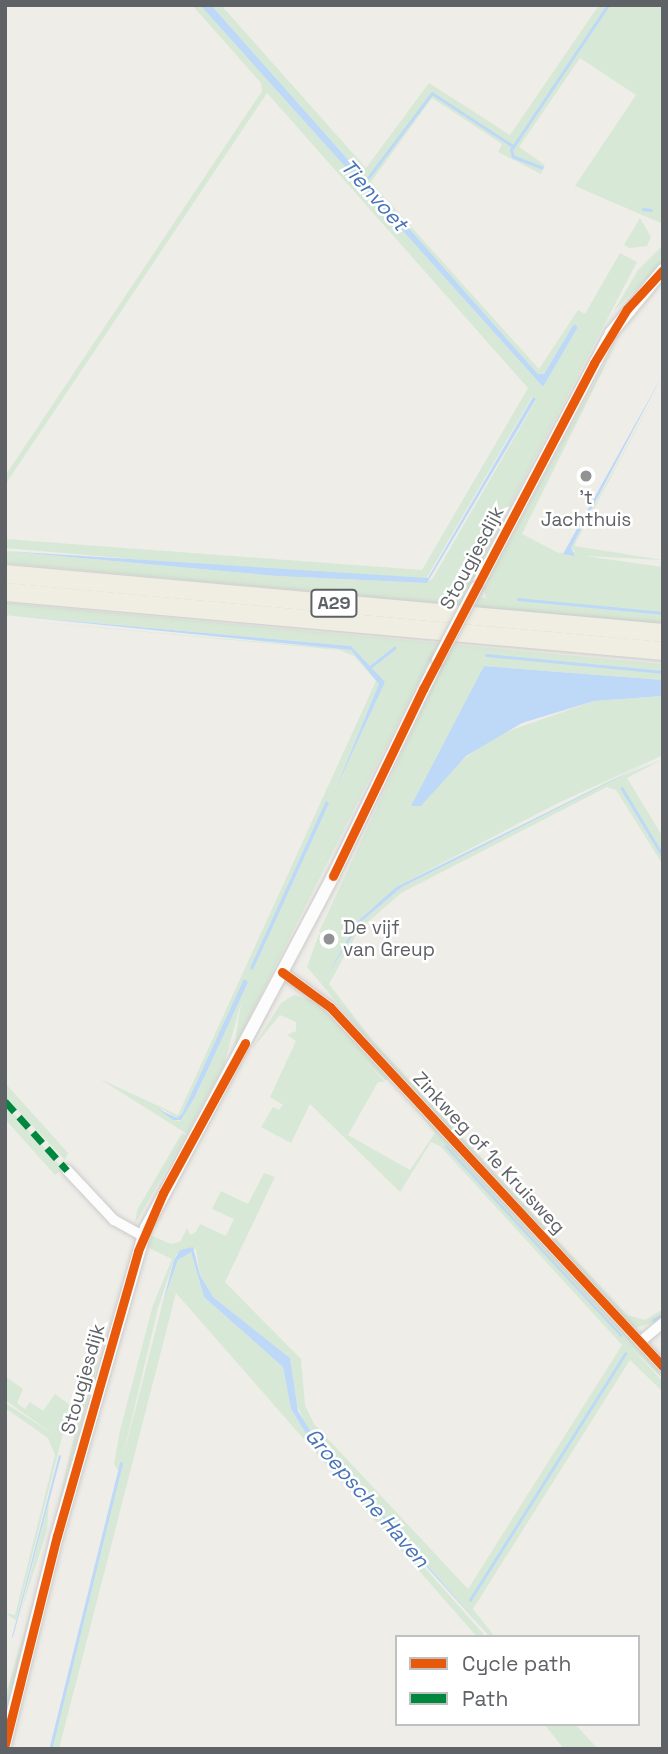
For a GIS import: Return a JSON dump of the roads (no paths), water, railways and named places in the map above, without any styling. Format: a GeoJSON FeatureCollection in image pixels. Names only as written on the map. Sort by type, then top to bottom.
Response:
{"type":"FeatureCollection","features":[{"type":"Feature","properties":{"kind":"highway","name":"A29"},"geometry":{"type":"LineString","coordinates":[[5,574],[663,633]]}},
{"type":"Feature","properties":{"kind":"highway","name":"A29"},"geometry":{"type":"LineString","coordinates":[[5,593],[663,652]]}},
{"type":"Feature","properties":{"kind":"street","name":"Stougjesdijk"},"geometry":{"type":"LineString","coordinates":[[5,1744],[57,1536],[144,1236],[282,972],[438,660],[611,333],[663,271]]}},
{"type":"Feature","properties":{"kind":"street","name":"Zinkweg of 1e Kruisweg"},"geometry":{"type":"LineString","coordinates":[[282,972],[330,1007],[663,1367]]}},
{"type":"Feature","properties":{"kind":"street"},"geometry":{"type":"LineString","coordinates":[[67,1170],[114,1220],[144,1236]]}},
{"type":"Feature","properties":{"kind":"street"},"geometry":{"type":"LineString","coordinates":[[640,1342],[663,1323]]}},
{"type":"Feature","properties":{"kind":"water","name":"Tienvoet"},"geometry":{"type":"Polygon","coordinates":[[[200,5],[211,5],[538,374],[544,374],[574,324],[578,327],[543,387],[200,5]]]}},
{"type":"Feature","properties":{"kind":"water"},"geometry":{"type":"Polygon","coordinates":[[[663,374],[571,548],[575,556],[563,554],[663,374]]]}},
{"type":"Feature","properties":{"kind":"water"},"geometry":{"type":"Polygon","coordinates":[[[533,397],[536,399],[427,583],[277,576],[5,551],[428,578],[533,397]]]}},
{"type":"Feature","properties":{"kind":"water"},"geometry":{"type":"Polygon","coordinates":[[[5,615],[351,646],[385,682],[334,792],[379,684],[351,650],[5,615]]]}},
{"type":"Feature","properties":{"kind":"water"},"geometry":{"type":"Polygon","coordinates":[[[484,666],[663,680],[663,696],[594,701],[522,723],[466,756],[421,806],[411,806],[484,666]]]}},
{"type":"Feature","properties":{"kind":"water"},"geometry":{"type":"Polygon","coordinates":[[[663,755],[402,887],[362,921],[326,977],[358,921],[396,887],[663,755]]]}},
{"type":"Feature","properties":{"kind":"water"},"geometry":{"type":"Polygon","coordinates":[[[326,801],[329,803],[253,970],[250,968],[326,801]]]}},
{"type":"Feature","properties":{"kind":"water"},"geometry":{"type":"Polygon","coordinates":[[[244,979],[248,982],[195,1097],[181,1120],[173,1120],[158,1109],[177,1118],[182,1114],[244,979]]]}},
{"type":"Feature","properties":{"kind":"water"},"geometry":{"type":"Polygon","coordinates":[[[446,1145],[623,1336],[621,1337],[446,1145]]]}},
{"type":"Feature","properties":{"kind":"water","name":"Groepsche Haven"},"geometry":{"type":"Polygon","coordinates":[[[193,1247],[200,1275],[213,1297],[290,1358],[298,1411],[311,1432],[488,1635],[305,1432],[291,1409],[283,1367],[204,1297],[191,1252],[178,1260],[163,1302],[120,1465],[174,1260],[180,1250],[193,1247]]]}},
{"type":"Feature","properties":{"kind":"water"},"geometry":{"type":"Polygon","coordinates":[[[59,1455],[61,1456],[12,1637],[59,1455]]]}},
{"type":"Feature","properties":{"kind":"waterway"},"geometry":{"type":"LineString","coordinates":[[542,168],[513,157],[511,150],[608,5]]}},
{"type":"Feature","properties":{"kind":"waterway","name":"Tienvoet"},"geometry":{"type":"LineString","coordinates":[[368,178],[432,93],[513,146]]}},
{"type":"Feature","properties":{"kind":"waterway"},"geometry":{"type":"LineString","coordinates":[[643,209],[651,210]]}},
{"type":"Feature","properties":{"kind":"waterway"},"geometry":{"type":"LineString","coordinates":[[518,599],[663,613]]}},
{"type":"Feature","properties":{"kind":"waterway"},"geometry":{"type":"LineString","coordinates":[[370,667],[394,648]]}},
{"type":"Feature","properties":{"kind":"waterway"},"geometry":{"type":"LineString","coordinates":[[486,655],[663,672]]}},
{"type":"Feature","properties":{"kind":"waterway"},"geometry":{"type":"LineString","coordinates":[[622,788],[663,856]]}},
{"type":"Feature","properties":{"kind":"waterway"},"geometry":{"type":"LineString","coordinates":[[653,1320],[663,1314]]}},
{"type":"Feature","properties":{"kind":"waterway"},"geometry":{"type":"LineString","coordinates":[[470,1600],[625,1354]]}},
{"type":"Feature","properties":{"kind":"waterway"},"geometry":{"type":"LineString","coordinates":[[51,1746],[121,1464]]}},
{"type":"Feature","properties":{"kind":"place","name":"'t Jachthuis"},"geometry":{"type":"Point","coordinates":[586,476]}},
{"type":"Feature","properties":{"kind":"place","name":"De vijf van Greup"},"geometry":{"type":"Point","coordinates":[329,939]}}]}
